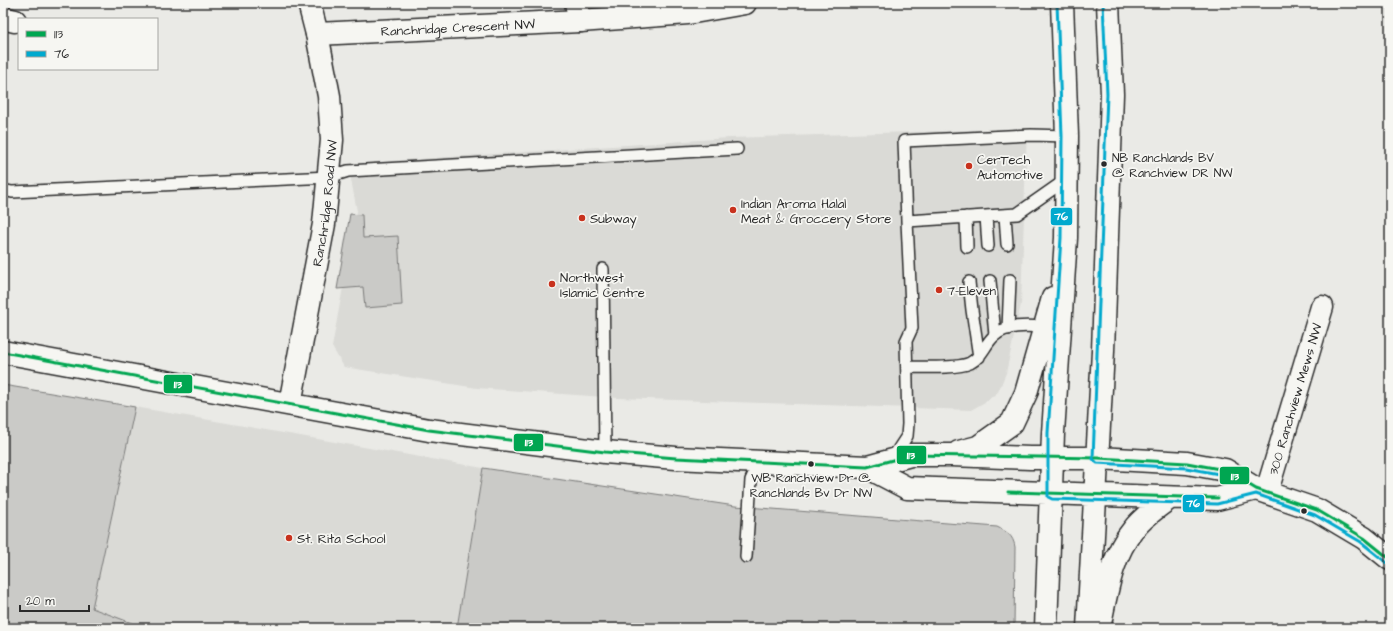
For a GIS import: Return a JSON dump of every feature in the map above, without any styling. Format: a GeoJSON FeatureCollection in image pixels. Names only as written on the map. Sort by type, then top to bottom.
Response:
{"type":"FeatureCollection","features":[{"type":"Feature","properties":{"kind":"street","name":"Ranchridge Road NW"},"geometry":{"type":"LineString","coordinates":[[290,404],[324,224],[332,140],[329,96],[317,34],[309,3]]}},
{"type":"Feature","properties":{"kind":"street","name":"Ranchridge Crescent NW"},"geometry":{"type":"LineString","coordinates":[[317,34],[578,12],[688,13],[746,3]]}},
{"type":"Feature","properties":{"kind":"street"},"geometry":{"type":"LineString","coordinates":[[1046,628],[1053,433],[1066,238],[1067,136],[1062,3]]}},
{"type":"Feature","properties":{"kind":"street"},"geometry":{"type":"LineString","coordinates":[[1088,628],[1094,494],[1098,458],[1112,94],[1108,3]]}},
{"type":"Feature","properties":{"kind":"street"},"geometry":{"type":"LineString","coordinates":[[951,455],[978,447],[1012,423],[1026,393],[1053,300],[1066,238]]}},
{"type":"Feature","properties":{"kind":"street","name":"300 Ranchview Mews NW"},"geometry":{"type":"LineString","coordinates":[[1262,490],[1322,307]]}},
{"type":"Feature","properties":{"kind":"street"},"geometry":{"type":"LineString","coordinates":[[3,352],[429,430],[605,452],[867,467],[911,455],[1098,458],[1187,463],[1225,470],[1262,490],[1317,510],[1364,538],[1390,559]]}},
{"type":"Feature","properties":{"kind":"street"},"geometry":{"type":"LineString","coordinates":[[867,467],[907,488],[1217,499],[1262,490]]}},
{"type":"Feature","properties":{"kind":"street"},"geometry":{"type":"LineString","coordinates":[[1099,628],[1112,570],[1126,539],[1149,513],[1170,498]]}},
{"type":"Feature","properties":{"kind":"lane"},"geometry":{"type":"LineString","coordinates":[[890,461],[907,436],[908,367],[906,342],[912,328],[904,140],[1032,135],[1067,136]]}},
{"type":"Feature","properties":{"kind":"lane"},"geometry":{"type":"LineString","coordinates":[[3,190],[20,191],[329,177],[348,171],[737,149]]}},
{"type":"Feature","properties":{"kind":"lane"},"geometry":{"type":"LineString","coordinates":[[907,221],[1017,214],[1067,178]]}},
{"type":"Feature","properties":{"kind":"lane"},"geometry":{"type":"LineString","coordinates":[[1005,215],[1007,244]]}},
{"type":"Feature","properties":{"kind":"lane"},"geometry":{"type":"LineString","coordinates":[[986,216],[988,246]]}},
{"type":"Feature","properties":{"kind":"lane"},"geometry":{"type":"LineString","coordinates":[[966,217],[967,247]]}},
{"type":"Feature","properties":{"kind":"lane"},"geometry":{"type":"LineString","coordinates":[[603,269],[605,452]]}},
{"type":"Feature","properties":{"kind":"lane"},"geometry":{"type":"LineString","coordinates":[[1008,329],[1010,280]]}},
{"type":"Feature","properties":{"kind":"lane"},"geometry":{"type":"LineString","coordinates":[[990,281],[994,335]]}},
{"type":"Feature","properties":{"kind":"lane"},"geometry":{"type":"LineString","coordinates":[[969,282],[979,357]]}},
{"type":"Feature","properties":{"kind":"lane"},"geometry":{"type":"LineString","coordinates":[[908,367],[934,368],[969,364],[979,357],[994,335],[1020,326],[1045,326]]}},
{"type":"Feature","properties":{"kind":"lane"},"geometry":{"type":"LineString","coordinates":[[746,557],[751,480],[756,469],[763,462]]}},
{"type":"Feature","properties":{"kind":"shaded area"},"geometry":{"type":"Polygon","coordinates":[[[1027,128],[1021,304],[1006,373],[998,392],[971,410],[618,398],[477,388],[344,367],[332,347],[357,211],[348,164],[729,138],[1027,128]]]}},
{"type":"Feature","properties":{"kind":"shaded area"},"geometry":{"type":"Polygon","coordinates":[[[350,214],[362,215],[363,238],[398,236],[402,305],[365,308],[363,287],[337,289],[350,214]]]}},
{"type":"Feature","properties":{"kind":"shaded area"},"geometry":{"type":"Polygon","coordinates":[[[3,385],[135,407],[92,608],[145,628],[3,628],[3,385]]]}},
{"type":"Feature","properties":{"kind":"shaded area","name":"St. Rita School"},"geometry":{"type":"Polygon","coordinates":[[[135,407],[483,468],[457,628],[87,628],[135,407]]]}},
{"type":"Feature","properties":{"kind":"shaded area"},"geometry":{"type":"Polygon","coordinates":[[[483,468],[735,506],[997,527],[1009,534],[1015,547],[1014,628],[457,628],[483,468]]]}},
{"type":"Feature","properties":{"kind":"transit line","name":"76"},"geometry":{"type":"LineString","coordinates":[[1057,3],[1062,136],[1061,238],[1048,433],[1048,497],[1052,499],[1217,504],[1256,494],[1315,515],[1361,542],[1387,563]]}},
{"type":"Feature","properties":{"kind":"transit line","name":"76"},"geometry":{"type":"LineString","coordinates":[[1103,3],[1107,94],[1093,459],[1097,463],[1186,468],[1219,474]]}},
{"type":"Feature","properties":{"kind":"transit line","name":"113"},"geometry":{"type":"LineString","coordinates":[[3,352],[429,430],[605,452],[676,458],[867,467],[911,455],[1098,458],[1187,463],[1225,470],[1256,489],[1317,510],[1364,538],[1390,559]]}},
{"type":"Feature","properties":{"kind":"transit line","name":"113"},"geometry":{"type":"LineString","coordinates":[[1008,492],[1218,498]]}},
{"type":"Feature","properties":{"kind":"place","name":"NB Ranchlands BV @ Ranchview DR NW"},"geometry":{"type":"Point","coordinates":[1104,164]}},
{"type":"Feature","properties":{"kind":"place","name":"CerTech Automotive"},"geometry":{"type":"Point","coordinates":[969,166]}},
{"type":"Feature","properties":{"kind":"place","name":"Indian Aroma Halal Meat & Groccery Store"},"geometry":{"type":"Point","coordinates":[733,210]}},
{"type":"Feature","properties":{"kind":"place","name":"Subway"},"geometry":{"type":"Point","coordinates":[582,218]}},
{"type":"Feature","properties":{"kind":"place","name":"Northwest Islamic Centre"},"geometry":{"type":"Point","coordinates":[552,284]}},
{"type":"Feature","properties":{"kind":"place","name":"7-Eleven"},"geometry":{"type":"Point","coordinates":[939,290]}},
{"type":"Feature","properties":{"kind":"place","name":"WB Ranchview Dr @ Ranchlands Bv Dr NW"},"geometry":{"type":"Point","coordinates":[811,464]}},
{"type":"Feature","properties":{"kind":"place","name":"St. Rita School"},"geometry":{"type":"Point","coordinates":[289,538]}}]}
